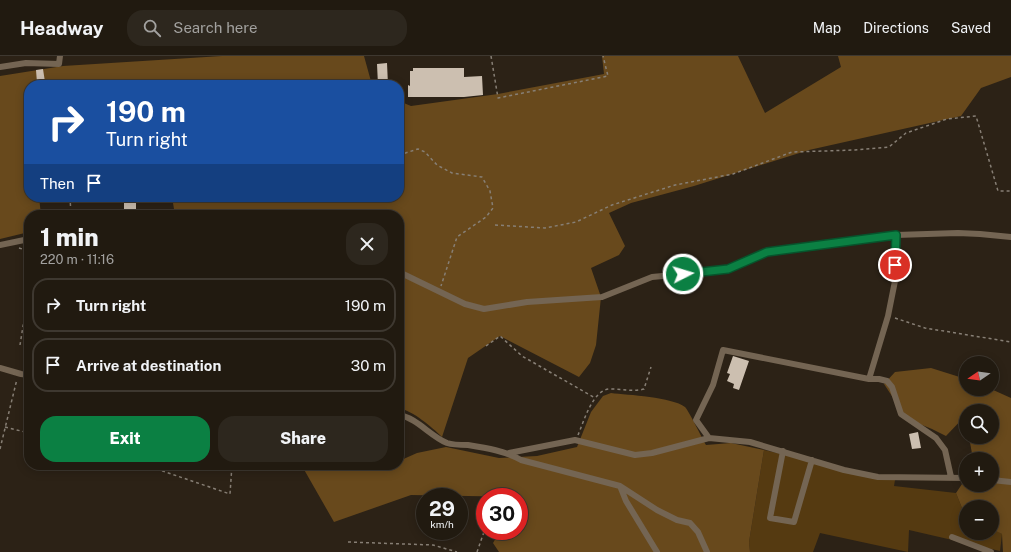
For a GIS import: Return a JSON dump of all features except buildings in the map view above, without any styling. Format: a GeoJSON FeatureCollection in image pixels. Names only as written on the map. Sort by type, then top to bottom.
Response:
{"type":"FeatureCollection","features":[{"type":"Feature","properties":{"kind":"street"},"geometry":{"type":"LineString","coordinates":[[0,67],[26,63],[59,64],[60,56]]}},
{"type":"Feature","properties":{"kind":"street"},"geometry":{"type":"LineString","coordinates":[[404,274],[465,304],[484,309],[527,302],[602,297],[652,277],[728,269],[767,252],[896,235],[958,233],[1011,237]]}},
{"type":"Feature","properties":{"kind":"street"},"geometry":{"type":"LineString","coordinates":[[869,379],[888,316],[895,281],[896,235]]}},
{"type":"Feature","properties":{"kind":"street"},"geometry":{"type":"LineString","coordinates":[[0,245],[24,240]]}},
{"type":"Feature","properties":{"kind":"street"},"geometry":{"type":"LineString","coordinates":[[709,438],[696,420],[714,385],[723,350],[869,379],[887,381],[892,387],[901,414],[936,438],[945,450],[951,477]]}},
{"type":"Feature","properties":{"kind":"street"},"geometry":{"type":"LineString","coordinates":[[0,368],[24,374]]}},
{"type":"Feature","properties":{"kind":"street"},"geometry":{"type":"LineString","coordinates":[[404,416],[447,443],[475,446],[509,453],[521,460],[620,486],[657,510],[677,520],[690,524],[698,532],[707,552]]}},
{"type":"Feature","properties":{"kind":"street"},"geometry":{"type":"LineString","coordinates":[[509,453],[575,440],[634,454],[652,453],[709,438],[750,442],[844,470],[878,477],[959,478]]}},
{"type":"Feature","properties":{"kind":"street"},"geometry":{"type":"LineString","coordinates":[[783,451],[770,518],[794,522],[812,460]]}},
{"type":"Feature","properties":{"kind":"street"},"geometry":{"type":"LineString","coordinates":[[999,481],[1011,482]]}},
{"type":"Feature","properties":{"kind":"street"},"geometry":{"type":"LineString","coordinates":[[620,486],[626,501],[657,552]]}},
{"type":"Feature","properties":{"kind":"street"},"geometry":{"type":"LineString","coordinates":[[952,537],[991,552]]}},
{"type":"Feature","properties":{"kind":"path"},"geometry":{"type":"LineString","coordinates":[[491,56],[498,98],[608,76],[603,56]]}},
{"type":"Feature","properties":{"kind":"path"},"geometry":{"type":"LineString","coordinates":[[495,225],[545,228],[576,222],[619,203],[675,185],[733,174],[792,152],[855,150],[889,147],[906,133],[947,119],[976,116],[998,192],[1011,191]]}},
{"type":"Feature","properties":{"kind":"path"},"geometry":{"type":"LineString","coordinates":[[404,153],[418,149],[425,152],[437,165],[452,173],[482,177],[490,191],[493,208],[486,217],[457,237],[439,292]]}},
{"type":"Feature","properties":{"kind":"path"},"geometry":{"type":"LineString","coordinates":[[888,316],[925,328],[1011,342]]}},
{"type":"Feature","properties":{"kind":"path"},"geometry":{"type":"LineString","coordinates":[[20,345],[24,320]]}},
{"type":"Feature","properties":{"kind":"path"},"geometry":{"type":"LineString","coordinates":[[486,346],[500,336],[522,356],[595,398]]}},
{"type":"Feature","properties":{"kind":"path"},"geometry":{"type":"LineString","coordinates":[[575,440],[595,398],[602,390],[638,391],[644,389],[651,367]]}},
{"type":"Feature","properties":{"kind":"path"},"geometry":{"type":"LineString","coordinates":[[0,449],[18,373]]}},
{"type":"Feature","properties":{"kind":"path"},"geometry":{"type":"LineString","coordinates":[[5,427],[24,432]]}},
{"type":"Feature","properties":{"kind":"path"},"geometry":{"type":"LineString","coordinates":[[160,470],[230,494],[232,470]]}},
{"type":"Feature","properties":{"kind":"path"},"geometry":{"type":"LineString","coordinates":[[477,552],[481,540]]}},
{"type":"Feature","properties":{"kind":"path"},"geometry":{"type":"LineString","coordinates":[[348,542],[433,545],[457,552]]}},
{"type":"Feature","properties":{"kind":"shaded area"},"geometry":{"type":"Polygon","coordinates":[[[222,56],[364,56],[371,80],[24,80],[24,202],[40,202],[40,210],[24,210],[24,233],[0,239],[0,76],[63,66],[222,56]]]}},
{"type":"Feature","properties":{"kind":"shaded area"},"geometry":{"type":"Polygon","coordinates":[[[602,56],[738,56],[765,113],[841,67],[838,56],[1011,56],[1011,77],[981,88],[961,116],[809,150],[694,186],[631,203],[609,213],[625,246],[619,255],[591,268],[601,297],[596,345],[590,363],[579,377],[500,336],[468,358],[442,437],[428,424],[410,412],[404,410],[404,210],[174,210],[173,202],[404,202],[404,103],[411,106],[498,94],[604,74],[602,56]]]}},
{"type":"Feature","properties":{"kind":"shaded area"},"geometry":{"type":"Polygon","coordinates":[[[931,368],[959,377],[959,396],[999,396],[999,393],[1011,398],[1011,552],[1003,552],[1002,534],[999,532],[999,500],[959,500],[956,493],[959,488],[959,492],[999,492],[999,452],[972,452],[970,444],[999,444],[999,404],[959,404],[959,422],[946,436],[907,419],[884,384],[895,372],[931,368]]]}},
{"type":"Feature","properties":{"kind":"shaded area"},"geometry":{"type":"Polygon","coordinates":[[[611,393],[670,401],[685,407],[706,445],[731,443],[764,450],[749,542],[750,552],[499,552],[493,543],[495,540],[528,540],[528,488],[476,488],[476,496],[468,496],[468,488],[416,488],[416,495],[411,495],[334,522],[304,470],[404,470],[404,459],[417,453],[446,447],[499,458],[537,456],[577,447],[591,412],[603,396],[611,393]]]}},
{"type":"Feature","properties":{"kind":"shaded area"},"geometry":{"type":"Polygon","coordinates":[[[764,450],[895,480],[894,486],[956,493],[959,500],[959,540],[999,540],[999,532],[1002,534],[1000,551],[909,530],[908,552],[820,533],[813,552],[750,552],[749,542],[764,450]]]}},
{"type":"Feature","properties":{"kind":"route"},"geometry":{"type":"LineString","coordinates":[[683,274],[728,269],[767,252],[896,235],[895,265]]}}]}
